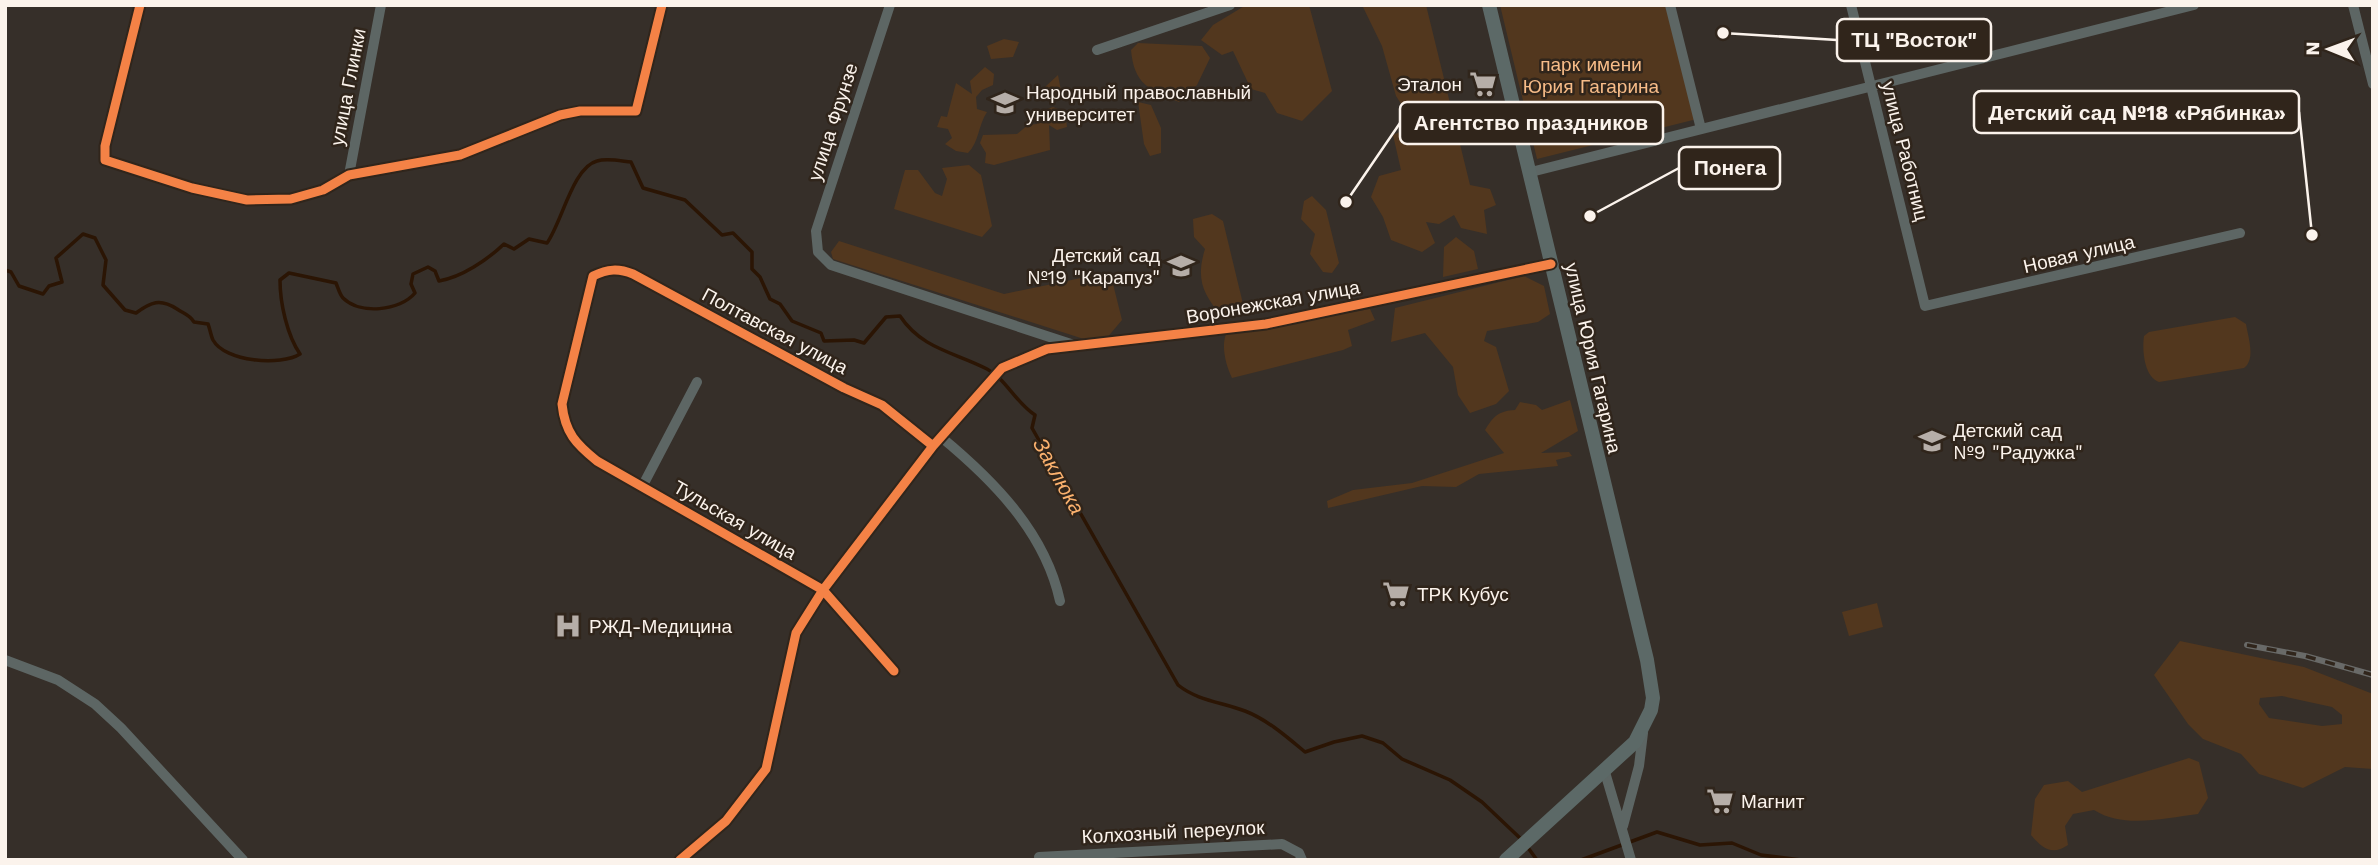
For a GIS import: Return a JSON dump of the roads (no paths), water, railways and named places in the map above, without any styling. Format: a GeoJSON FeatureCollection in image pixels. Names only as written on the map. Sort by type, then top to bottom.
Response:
{"type":"FeatureCollection","features":[{"type":"Feature","properties":{"kind":"main road","name":"улица Юрия Гагарина"},"geometry":{"type":"LineString","coordinates":[[1489,5],[1643,641],[1653,698],[1646,725]]}},
{"type":"Feature","properties":{"kind":"main road"},"geometry":{"type":"LineString","coordinates":[[1507,859],[1604,769],[1646,725]]}},
{"type":"Feature","properties":{"kind":"street"},"geometry":{"type":"LineString","coordinates":[[140,5],[105,146],[105,160],[192,188],[247,200],[291,199],[323,190],[349,175],[460,155],[560,115],[580,111],[636,111],[662,5]]}},
{"type":"Feature","properties":{"kind":"street","name":"улица Глинки"},"geometry":{"type":"LineString","coordinates":[[349,175],[381,5]]}},
{"type":"Feature","properties":{"kind":"street","name":"улица Фрунзе"},"geometry":{"type":"LineString","coordinates":[[818,252],[816,231],[890,5]]}},
{"type":"Feature","properties":{"kind":"street"},"geometry":{"type":"LineString","coordinates":[[1097,50],[1230,5]]}},
{"type":"Feature","properties":{"kind":"street"},"geometry":{"type":"LineString","coordinates":[[1670,5],[1701,130]]}},
{"type":"Feature","properties":{"kind":"street","name":"улица Работниц"},"geometry":{"type":"LineString","coordinates":[[1850,5],[1925,306]]}},
{"type":"Feature","properties":{"kind":"street"},"geometry":{"type":"LineString","coordinates":[[1531,172],[2194,5]]}},
{"type":"Feature","properties":{"kind":"street"},"geometry":{"type":"LineString","coordinates":[[2353,5],[2373,85]]}},
{"type":"Feature","properties":{"kind":"street","name":"Новая улица"},"geometry":{"type":"LineString","coordinates":[[1925,306],[2240,233]]}},
{"type":"Feature","properties":{"kind":"street","name":"Воронежская улица"},"geometry":{"type":"LineString","coordinates":[[818,252],[831,265],[1077,346]]}},
{"type":"Feature","properties":{"kind":"street","name":"Воронежская улица"},"geometry":{"type":"LineString","coordinates":[[937,442],[1002,368],[1048,349],[1266,324],[1551,264]]}},
{"type":"Feature","properties":{"kind":"street","name":"Полтавская улица"},"geometry":{"type":"LineString","coordinates":[[593,276],[606,270],[620,269],[633,275],[844,388],[867,396],[982,471],[1012,503],[1054,573],[1059,601]]}},
{"type":"Feature","properties":{"kind":"street","name":"Тульская улица"},"geometry":{"type":"LineString","coordinates":[[593,276],[562,404],[564,426],[574,443],[597,461],[823,590],[894,671]]}},
{"type":"Feature","properties":{"kind":"street"},"geometry":{"type":"LineString","coordinates":[[642,487],[697,382]]}},
{"type":"Feature","properties":{"kind":"street"},"geometry":{"type":"LineString","coordinates":[[683,857],[726,821],[766,769],[796,633],[823,590],[937,442]]}},
{"type":"Feature","properties":{"kind":"street"},"geometry":{"type":"LineString","coordinates":[[5,660],[58,680],[95,704],[121,728],[243,860]]}},
{"type":"Feature","properties":{"kind":"street"},"geometry":{"type":"LineString","coordinates":[[1623,826],[1639,766],[1646,725]]}},
{"type":"Feature","properties":{"kind":"street"},"geometry":{"type":"LineString","coordinates":[[1604,769],[1631,860]]}},
{"type":"Feature","properties":{"kind":"street","name":"Колхозный переулок"},"geometry":{"type":"LineString","coordinates":[[1039,857],[1282,844],[1299,853],[1301,860]]}},
{"type":"Feature","properties":{"kind":"waterway","name":"Заклюка"},"geometry":{"type":"LineString","coordinates":[[5,270],[11,272],[19,286],[43,294],[49,286],[62,282],[56,258],[83,234],[95,238],[106,260],[103,285],[125,310],[136,313],[151,304],[166,303],[194,322],[208,324],[213,340],[229,353],[254,360],[280,360],[300,354],[288,328],[281,299],[280,280],[289,273],[336,283],[343,298],[359,307],[380,309],[400,304],[415,293],[411,284],[413,274],[428,267],[435,271],[439,281],[474,267],[504,244],[514,249],[529,239],[547,243],[575,184],[589,165],[605,160],[631,162],[643,188],[685,200],[722,235],[733,233],[752,252],[752,269],[760,277],[770,299],[780,304],[792,321],[821,333],[824,341],[854,340],[864,343],[886,317],[900,316],[928,343],[994,373],[1035,415],[1032,428],[1178,685],[1202,698],[1262,719],[1305,752],[1362,736],[1383,743],[1402,759],[1450,780],[1482,802],[1521,839]]}},
{"type":"Feature","properties":{"kind":"waterway","name":"Заклюка"},"geometry":{"type":"LineString","coordinates":[[1581,860],[1657,832],[1700,845],[1732,843],[1761,855],[1801,860]]}},
{"type":"Feature","properties":{"kind":"waterway","name":"Заклюка"},"geometry":{"type":"LineString","coordinates":[[1526,845],[1537,860]]}},
{"type":"Feature","properties":{"kind":"railway"},"geometry":{"type":"LineString","coordinates":[[2247,645],[2305,656],[2373,675]]}},
{"type":"Feature","properties":{"kind":"place","name":"ТЦ \"Восток\""},"geometry":{"type":"Point","coordinates":[1723,33]}},
{"type":"Feature","properties":{"kind":"place","name":"Эталон"},"geometry":{"type":"Point","coordinates":[1483,84]}},
{"type":"Feature","properties":{"kind":"place","name":"Народный православный университет"},"geometry":{"type":"Point","coordinates":[1005,103]}},
{"type":"Feature","properties":{"kind":"place","name":"Агентство праздников"},"geometry":{"type":"Point","coordinates":[1346,202]}},
{"type":"Feature","properties":{"kind":"place","name":"Понега"},"geometry":{"type":"Point","coordinates":[1590,216]}},
{"type":"Feature","properties":{"kind":"place","name":"Детский сад №18 «Рябинка»"},"geometry":{"type":"Point","coordinates":[2312,235]}},
{"type":"Feature","properties":{"kind":"place","name":"Детский сад №19 \"Карапуз\""},"geometry":{"type":"Point","coordinates":[1181,266]}},
{"type":"Feature","properties":{"kind":"place","name":"Детский cад №9 \"Радужка\""},"geometry":{"type":"Point","coordinates":[1932,441]}},
{"type":"Feature","properties":{"kind":"place","name":"ТРК Кубус"},"geometry":{"type":"Point","coordinates":[1396,594]}},
{"type":"Feature","properties":{"kind":"place","name":"РЖД-Медицина"},"geometry":{"type":"Point","coordinates":[568,626]}},
{"type":"Feature","properties":{"kind":"place","name":"Магнит"},"geometry":{"type":"Point","coordinates":[1720,801]}},
{"type":"Feature","properties":{"kind":"park label","name":"парк имени Юрия Гагарина"},"geometry":{"type":"Point","coordinates":[1591,75]}}]}
